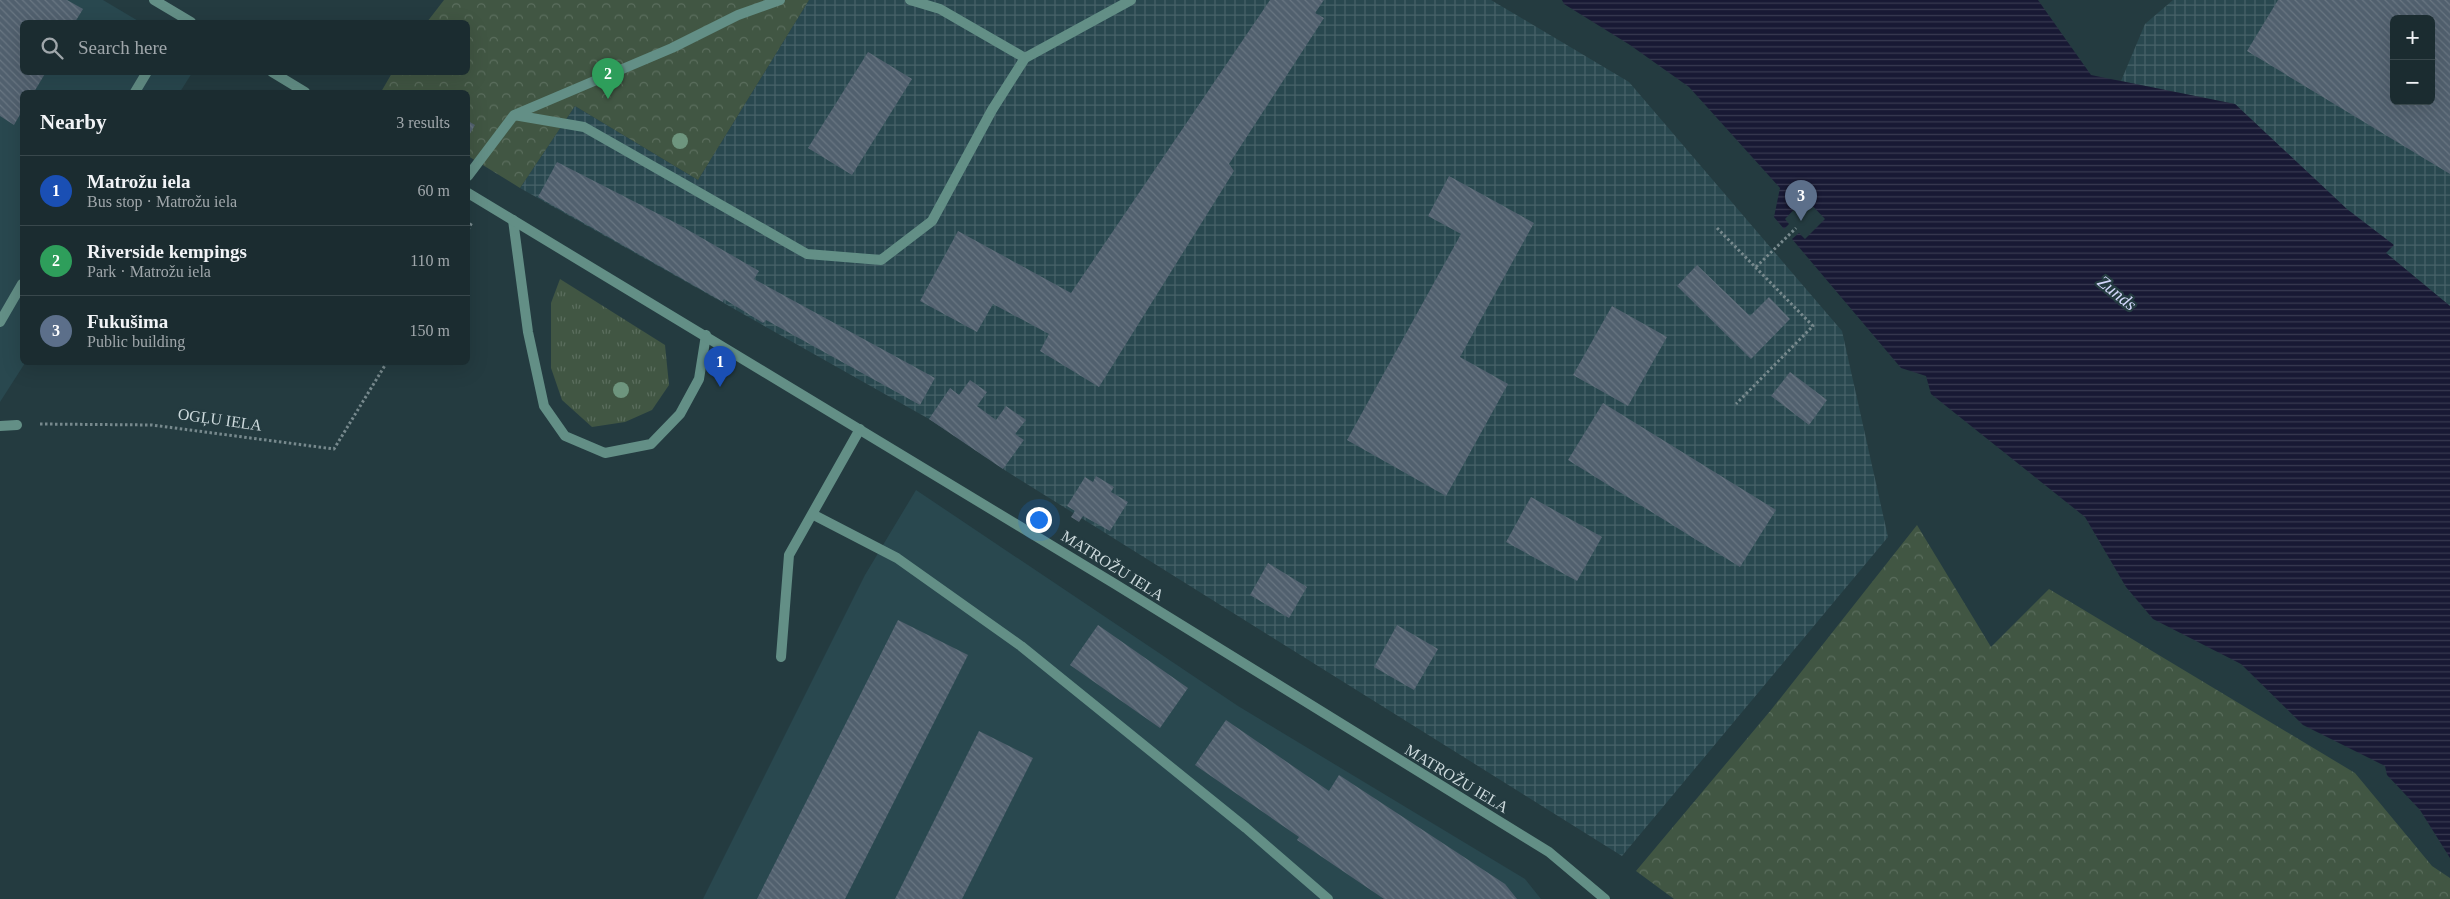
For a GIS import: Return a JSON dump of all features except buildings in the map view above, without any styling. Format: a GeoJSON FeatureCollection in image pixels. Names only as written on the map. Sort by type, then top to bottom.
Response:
{"type":"FeatureCollection","features":[{"type":"Feature","properties":{"kind":"street"},"geometry":{"type":"LineString","coordinates":[[154,0],[179,19]]}},
{"type":"Feature","properties":{"kind":"street"},"geometry":{"type":"LineString","coordinates":[[470,173],[514,115],[672,48],[738,15],[780,0]]}},
{"type":"Feature","properties":{"kind":"street"},"geometry":{"type":"LineString","coordinates":[[910,0],[940,8],[1024,58]]}},
{"type":"Feature","properties":{"kind":"street"},"geometry":{"type":"LineString","coordinates":[[514,115],[584,126],[807,254],[881,260],[932,221],[992,110],[1024,58],[1131,0]]}},
{"type":"Feature","properties":{"kind":"street"},"geometry":{"type":"LineString","coordinates":[[137,90],[145,75]]}},
{"type":"Feature","properties":{"kind":"street"},"geometry":{"type":"LineString","coordinates":[[277,75],[302,90]]}},
{"type":"Feature","properties":{"kind":"street","name":"MATROŽU IELA"},"geometry":{"type":"LineString","coordinates":[[470,193],[860,429],[1549,852],[1605,899]]}},
{"type":"Feature","properties":{"kind":"street"},"geometry":{"type":"LineString","coordinates":[[513,220],[528,332],[544,406],[565,436],[605,453],[651,444],[680,414],[699,379],[706,335]]}},
{"type":"Feature","properties":{"kind":"street"},"geometry":{"type":"LineString","coordinates":[[0,322],[20,287]]}},
{"type":"Feature","properties":{"kind":"street"},"geometry":{"type":"LineString","coordinates":[[0,426],[18,425]]}},
{"type":"Feature","properties":{"kind":"street"},"geometry":{"type":"LineString","coordinates":[[781,657],[789,555],[860,429]]}},
{"type":"Feature","properties":{"kind":"street"},"geometry":{"type":"LineString","coordinates":[[812,514],[897,558],[1021,646],[1246,828],[1328,899]]}},
{"type":"Feature","properties":{"kind":"path"},"geometry":{"type":"LineString","coordinates":[[1717,228],[1813,326],[1736,404]]}},
{"type":"Feature","properties":{"kind":"path"},"geometry":{"type":"LineString","coordinates":[[1756,268],[1796,228]]}},
{"type":"Feature","properties":{"kind":"path","name":"OGĻU IELA"},"geometry":{"type":"LineString","coordinates":[[18,425],[74,423],[152,425],[334,450],[384,365]]}},
{"type":"Feature","properties":{"kind":"shaded area"},"geometry":{"type":"Polygon","coordinates":[[[0,0],[103,0],[137,20],[20,20],[20,75],[191,75],[181,90],[20,90],[20,365],[24,365],[0,402],[0,0]]]}},
{"type":"Feature","properties":{"kind":"shaded area"},"geometry":{"type":"Polygon","coordinates":[[[809,0],[1491,0],[1629,82],[1842,331],[1888,537],[1622,856],[1003,469],[929,419],[520,188],[575,106],[698,180],[809,0]]]}},
{"type":"Feature","properties":{"kind":"shaded area"},"geometry":{"type":"Polygon","coordinates":[[[2173,0],[2450,0],[2450,306],[2385,252],[2393,245],[2347,210],[2235,104],[2121,81],[2145,24],[2173,0]]]}},
{"type":"Feature","properties":{"kind":"shaded area"},"geometry":{"type":"Polygon","coordinates":[[[916,490],[1238,706],[1525,879],[1541,899],[703,899],[865,575],[916,490]]]}},
{"type":"Feature","properties":{"kind":"green space"},"geometry":{"type":"Polygon","coordinates":[[[444,0],[809,0],[698,180],[575,106],[520,188],[470,157],[470,90],[382,90],[391,75],[470,75],[470,20],[429,20],[444,0]]]}},
{"type":"Feature","properties":{"kind":"green space"},"geometry":{"type":"Polygon","coordinates":[[[560,279],[665,345],[669,385],[652,410],[625,422],[592,427],[562,400],[551,368],[551,303],[560,279]]]}},
{"type":"Feature","properties":{"kind":"green space"},"geometry":{"type":"Polygon","coordinates":[[[1917,525],[1991,647],[2049,589],[2355,773],[2432,866],[2450,878],[2450,899],[1674,899],[1636,871],[1771,710],[1917,525]]]}},
{"type":"Feature","properties":{"kind":"water","name":"Zunds"},"geometry":{"type":"Polygon","coordinates":[[[1562,0],[2038,0],[2091,75],[2235,104],[2347,209],[2394,245],[2386,253],[2450,306],[2450,858],[2420,810],[2387,775],[2385,766],[2303,725],[2241,664],[2153,619],[2126,587],[2085,517],[1931,394],[1926,376],[1901,368],[1792,239],[1799,233],[1805,239],[1825,219],[1805,198],[1785,219],[1789,224],[1784,229],[1774,217],[1780,188],[1689,87],[1630,45],[1564,4],[1562,0]]]}},
{"type":"Feature","properties":{"kind":"place","name":"Riverside kempings"},"geometry":{"type":"Point","coordinates":[608,99]}},
{"type":"Feature","properties":{"kind":"place","name":"Fukušima"},"geometry":{"type":"Point","coordinates":[1801,221]}},
{"type":"Feature","properties":{"kind":"place","name":"Matrožu iela"},"geometry":{"type":"Point","coordinates":[720,387]}}]}
